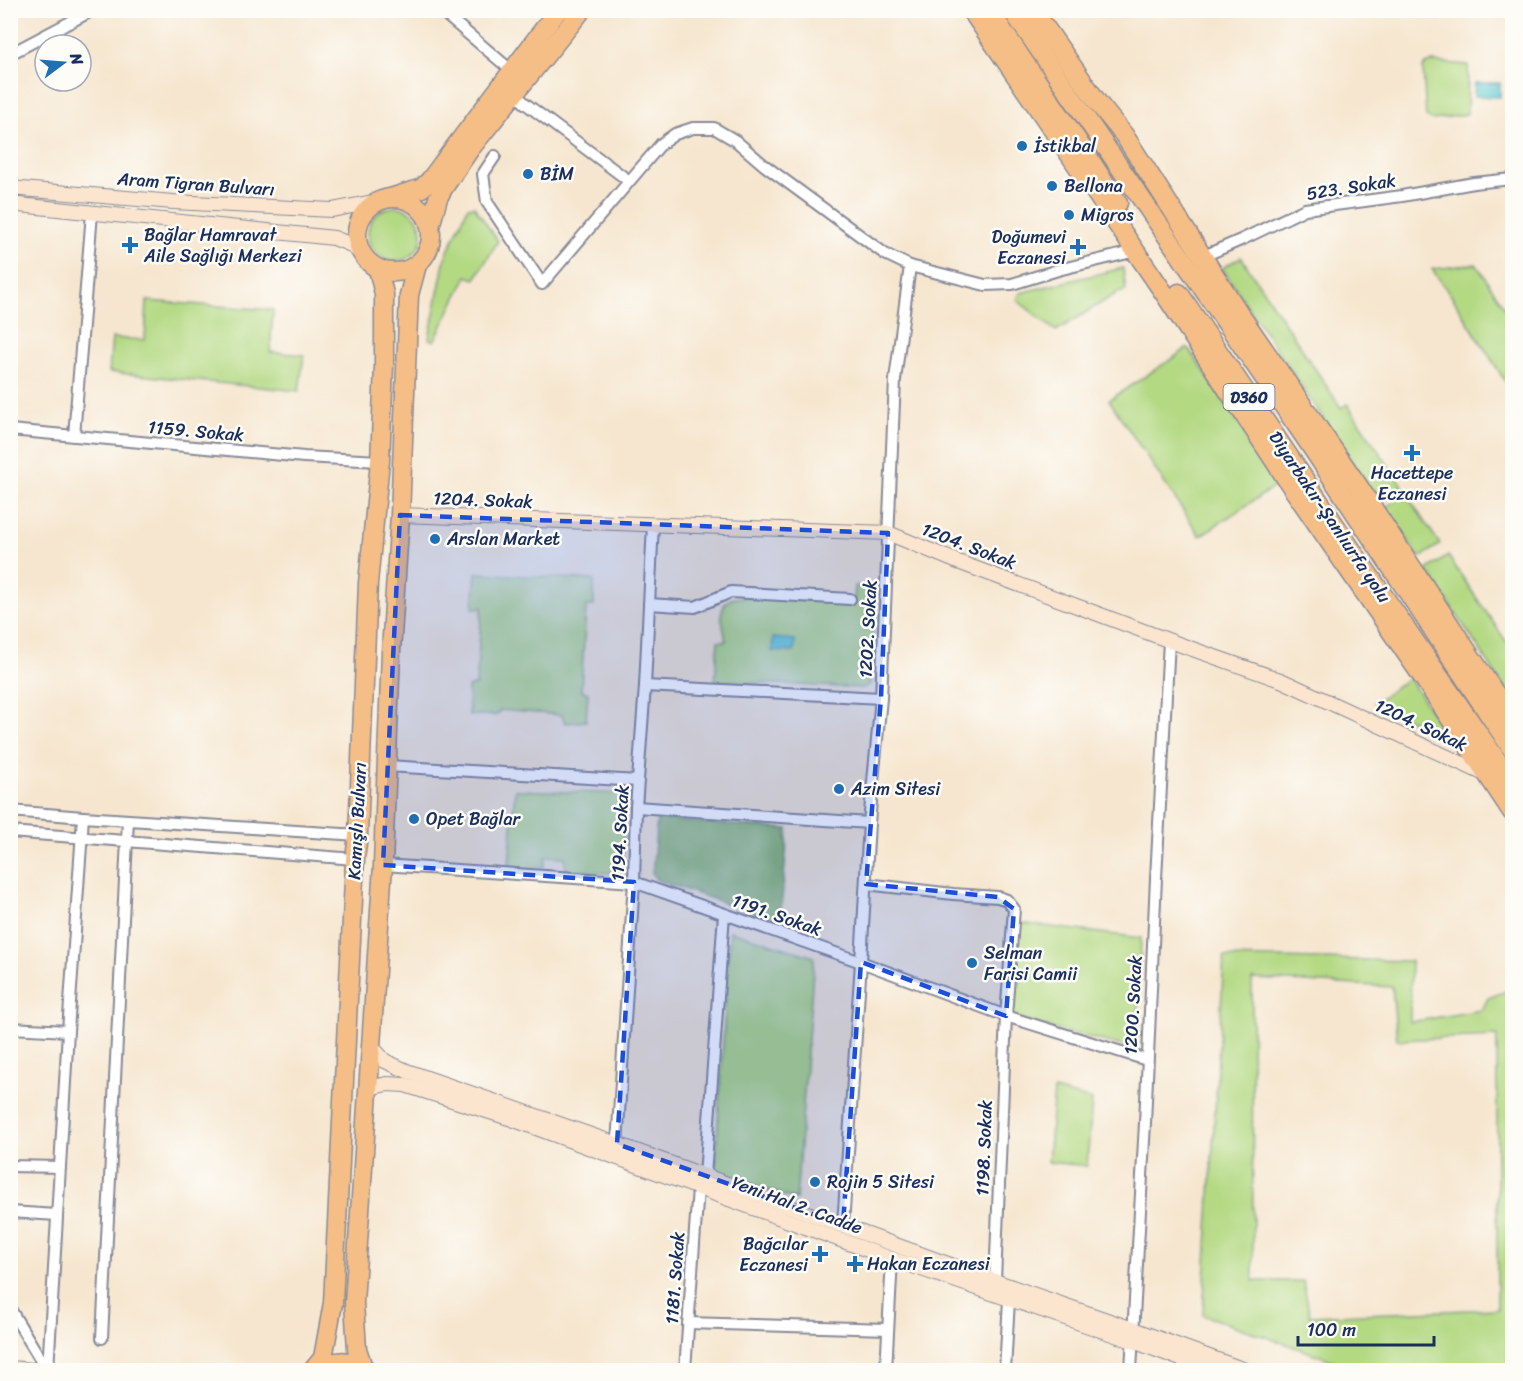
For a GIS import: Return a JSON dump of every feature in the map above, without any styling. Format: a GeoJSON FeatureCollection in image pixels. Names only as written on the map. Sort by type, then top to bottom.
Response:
{"type":"FeatureCollection","features":[{"type":"Feature","properties":{"kind":"highway"},"geometry":{"type":"LineString","coordinates":[[516,65],[530,28],[543,10]]}},
{"type":"Feature","properties":{"kind":"highway"},"geometry":{"type":"LineString","coordinates":[[384,200],[401,199],[411,202],[420,209],[430,227],[429,248],[417,265],[408,270],[388,272],[369,263],[357,242],[357,230],[361,218],[368,208],[384,200],[422,188],[430,180],[558,10]]}},
{"type":"Feature","properties":{"kind":"highway"},"geometry":{"type":"LineString","coordinates":[[430,227],[438,198],[470,149],[582,10]]}},
{"type":"Feature","properties":{"kind":"highway"},"geometry":{"type":"LineString","coordinates":[[971,10],[1068,151],[1141,249],[1293,489],[1512,812]]}},
{"type":"Feature","properties":{"kind":"highway","name":"Diyarbakır-Şanlıurfa yolu"},"geometry":{"type":"LineString","coordinates":[[989,10],[1077,140],[1141,249],[1196,318],[1512,782]]}},
{"type":"Feature","properties":{"kind":"highway","name":"Diyarbakır-Şanlıurfa yolu"},"geometry":{"type":"LineString","coordinates":[[1011,10],[1306,439],[1512,749]]}},
{"type":"Feature","properties":{"kind":"highway"},"geometry":{"type":"LineString","coordinates":[[1033,10],[1098,103],[1124,135],[1241,316],[1399,547],[1512,719]]}},
{"type":"Feature","properties":{"kind":"highway"},"geometry":{"type":"LineString","coordinates":[[1098,103],[1185,263]]}},
{"type":"Feature","properties":{"kind":"highway","name":"Kamışlı Bulvarı"},"geometry":{"type":"LineString","coordinates":[[365,1369],[357,1349],[354,1303],[382,865],[409,295],[417,265]]}},
{"type":"Feature","properties":{"kind":"highway","name":"Kamışlı Bulvarı"},"geometry":{"type":"LineString","coordinates":[[314,1371],[323,1358],[333,1303],[358,835],[368,583],[380,461],[384,294],[378,269]]}},
{"type":"Feature","properties":{"kind":"highway"},"geometry":{"type":"LineString","coordinates":[[1306,439],[1399,547]]}},
{"type":"Feature","properties":{"kind":"highway"},"geometry":{"type":"LineString","coordinates":[[1305,481],[1346,564]]}},
{"type":"Feature","properties":{"kind":"highway"},"geometry":{"type":"LineString","coordinates":[[314,1371],[336,1361],[350,1362],[365,1369]]}},
{"type":"Feature","properties":{"kind":"street"},"geometry":{"type":"LineString","coordinates":[[10,54],[93,10]]}},
{"type":"Feature","properties":{"kind":"street"},"geometry":{"type":"LineString","coordinates":[[440,10],[516,65]]}},
{"type":"Feature","properties":{"kind":"street"},"geometry":{"type":"LineString","coordinates":[[515,94],[629,181]]}},
{"type":"Feature","properties":{"kind":"street"},"geometry":{"type":"LineString","coordinates":[[495,156],[483,174],[488,202],[542,284],[661,144],[675,134],[693,128],[714,128],[736,141],[764,165],[885,254],[910,266],[985,285],[1012,284],[1141,249]]}},
{"type":"Feature","properties":{"kind":"street","name":"523. Sokak"},"geometry":{"type":"LineString","coordinates":[[1203,256],[1305,209],[1512,179]]}},
{"type":"Feature","properties":{"kind":"street","name":"Aram Tigran Bulvarı"},"geometry":{"type":"LineString","coordinates":[[10,188],[173,202],[332,210],[384,200]]}},
{"type":"Feature","properties":{"kind":"street"},"geometry":{"type":"LineString","coordinates":[[10,204],[334,238],[349,244],[362,254]]}},
{"type":"Feature","properties":{"kind":"street"},"geometry":{"type":"LineString","coordinates":[[74,436],[92,213]]}},
{"type":"Feature","properties":{"kind":"street","name":"1202. Sokak"},"geometry":{"type":"LineString","coordinates":[[843,1226],[869,823],[881,698],[895,380],[910,266]]}},
{"type":"Feature","properties":{"kind":"street","name":"1159. Sokak"},"geometry":{"type":"LineString","coordinates":[[10,430],[304,457],[380,461]]}},
{"type":"Feature","properties":{"kind":"street","name":"1204. Sokak"},"geometry":{"type":"LineString","coordinates":[[400,515],[888,533],[958,562],[1283,681],[1489,776]]}},
{"type":"Feature","properties":{"kind":"street","name":"1194. Sokak"},"geometry":{"type":"LineString","coordinates":[[617,1144],[634,882],[652,524]]}},
{"type":"Feature","properties":{"kind":"street"},"geometry":{"type":"LineString","coordinates":[[649,604],[695,607],[731,592],[850,599]]}},
{"type":"Feature","properties":{"kind":"street","name":"1200. Sokak"},"geometry":{"type":"LineString","coordinates":[[1131,1371],[1169,641]]}},
{"type":"Feature","properties":{"kind":"street"},"geometry":{"type":"LineString","coordinates":[[645,686],[881,698]]}},
{"type":"Feature","properties":{"kind":"street"},"geometry":{"type":"LineString","coordinates":[[387,766],[638,781]]}},
{"type":"Feature","properties":{"kind":"street"},"geometry":{"type":"LineString","coordinates":[[636,807],[869,823]]}},
{"type":"Feature","properties":{"kind":"street"},"geometry":{"type":"LineString","coordinates":[[10,811],[358,835]]}},
{"type":"Feature","properties":{"kind":"street"},"geometry":{"type":"LineString","coordinates":[[47,1371],[83,817]]}},
{"type":"Feature","properties":{"kind":"street"},"geometry":{"type":"LineString","coordinates":[[102,1338],[128,820]]}},
{"type":"Feature","properties":{"kind":"street"},"geometry":{"type":"LineString","coordinates":[[10,832],[355,859]]}},
{"type":"Feature","properties":{"kind":"street","name":"1191. Sokak"},"geometry":{"type":"LineString","coordinates":[[382,865],[634,882],[1006,1016],[1147,1060]]}},
{"type":"Feature","properties":{"kind":"street","name":"1198. Sokak"},"geometry":{"type":"LineString","coordinates":[[866,884],[998,897],[1007,900],[1014,909],[1006,1016],[995,1281]]}},
{"type":"Feature","properties":{"kind":"street","name":"1181. Sokak"},"geometry":{"type":"LineString","coordinates":[[685,1371],[724,914]]}},
{"type":"Feature","properties":{"kind":"street"},"geometry":{"type":"LineString","coordinates":[[10,1028],[68,1031]]}},
{"type":"Feature","properties":{"kind":"street"},"geometry":{"type":"LineString","coordinates":[[372,1047],[385,1061],[407,1071],[617,1144],[702,1182],[843,1226],[995,1281],[1133,1335],[1245,1371]]}},
{"type":"Feature","properties":{"kind":"street","name":"Yeni Hal 2. Cadde"},"geometry":{"type":"LineString","coordinates":[[369,1088],[387,1084],[405,1085],[702,1182],[892,1259],[1009,1300],[1133,1335],[1210,1371]]}},
{"type":"Feature","properties":{"kind":"street"},"geometry":{"type":"LineString","coordinates":[[10,1166],[60,1167]]}},
{"type":"Feature","properties":{"kind":"street"},"geometry":{"type":"LineString","coordinates":[[10,1212],[57,1215]]}},
{"type":"Feature","properties":{"kind":"street"},"geometry":{"type":"LineString","coordinates":[[886,1371],[892,1259]]}},
{"type":"Feature","properties":{"kind":"street"},"geometry":{"type":"LineString","coordinates":[[1005,1371],[1009,1300]]}},
{"type":"Feature","properties":{"kind":"street"},"geometry":{"type":"LineString","coordinates":[[10,1309],[47,1371]]}},
{"type":"Feature","properties":{"kind":"street"},"geometry":{"type":"LineString","coordinates":[[688,1323],[888,1329]]}},
{"type":"Feature","properties":{"kind":"street"},"geometry":{"type":"LineString","coordinates":[[10,1368],[34,1371]]}},
{"type":"Feature","properties":{"kind":"highlighted area"},"geometry":{"type":"Polygon","coordinates":[[[400,515],[888,533],[881,698],[866,884],[998,897],[1014,909],[1006,1016],[861,962],[843,1225],[617,1144],[634,882],[383,865],[400,515]]]}},
{"type":"Feature","properties":{"kind":"green space"},"geometry":{"type":"Polygon","coordinates":[[[1432,62],[1468,65],[1467,114],[1433,120],[1426,117],[1423,68],[1432,62]]]}},
{"type":"Feature","properties":{"kind":"green space"},"geometry":{"type":"Polygon","coordinates":[[[474,206],[498,241],[475,279],[467,276],[434,341],[429,339],[445,258],[468,207],[474,206]]]}},
{"type":"Feature","properties":{"kind":"green space"},"geometry":{"type":"Polygon","coordinates":[[[390,207],[400,207],[410,211],[418,219],[422,234],[418,249],[410,257],[400,261],[390,261],[380,257],[372,249],[368,239],[368,229],[372,219],[380,211],[390,207]]]}},
{"type":"Feature","properties":{"kind":"green space"},"geometry":{"type":"Polygon","coordinates":[[[1241,257],[1341,408],[1347,404],[1403,487],[1380,503],[1222,268],[1241,257]]]}},
{"type":"Feature","properties":{"kind":"green space"},"geometry":{"type":"Polygon","coordinates":[[[1476,264],[1512,318],[1512,392],[1432,269],[1476,264]]]}},
{"type":"Feature","properties":{"kind":"green space"},"geometry":{"type":"Polygon","coordinates":[[[1123,268],[1126,291],[1117,293],[1056,331],[1017,300],[1020,293],[1123,268]]]}},
{"type":"Feature","properties":{"kind":"green space"},"geometry":{"type":"Polygon","coordinates":[[[147,301],[273,310],[270,352],[304,355],[299,391],[109,372],[112,338],[145,340],[147,301]]]}},
{"type":"Feature","properties":{"kind":"green space"},"geometry":{"type":"Polygon","coordinates":[[[1188,348],[1280,483],[1200,536],[1109,400],[1188,348]]]}},
{"type":"Feature","properties":{"kind":"green space"},"geometry":{"type":"Polygon","coordinates":[[[1406,494],[1440,544],[1420,558],[1385,508],[1406,494]]]}},
{"type":"Feature","properties":{"kind":"green space"},"geometry":{"type":"Polygon","coordinates":[[[1448,556],[1512,650],[1512,699],[1427,570],[1448,556]]]}},
{"type":"Feature","properties":{"kind":"green space"},"geometry":{"type":"Polygon","coordinates":[[[476,573],[594,580],[594,606],[586,606],[581,690],[588,693],[586,721],[565,723],[562,715],[500,710],[497,715],[469,715],[468,687],[476,685],[482,607],[473,608],[476,573]]]}},
{"type":"Feature","properties":{"kind":"green space"},"geometry":{"type":"Polygon","coordinates":[[[855,586],[875,587],[870,684],[863,688],[715,681],[718,641],[726,641],[721,614],[725,603],[741,597],[854,602],[855,586]]]}},
{"type":"Feature","properties":{"kind":"green space"},"geometry":{"type":"Polygon","coordinates":[[[1409,678],[1449,738],[1374,703],[1409,678]]]}},
{"type":"Feature","properties":{"kind":"green space"},"geometry":{"type":"Polygon","coordinates":[[[515,790],[626,794],[622,874],[566,870],[565,857],[546,856],[544,867],[509,867],[515,790]]]}},
{"type":"Feature","properties":{"kind":"green space"},"geometry":{"type":"Polygon","coordinates":[[[657,819],[788,829],[780,922],[657,880],[652,874],[657,819]]]}},
{"type":"Feature","properties":{"kind":"green space"},"geometry":{"type":"Polygon","coordinates":[[[1019,923],[1141,938],[1137,1044],[1131,1048],[1010,1018],[1014,1006],[1019,923]]]}},
{"type":"Feature","properties":{"kind":"green space"},"geometry":{"type":"Polygon","coordinates":[[[730,931],[814,957],[796,1200],[715,1171],[730,931]]]}},
{"type":"Feature","properties":{"kind":"green space"},"geometry":{"type":"Polygon","coordinates":[[[1224,957],[1411,961],[1410,1022],[1482,1010],[1488,998],[1512,989],[1512,1370],[1360,1370],[1203,1315],[1224,957]],[[1252,979],[1253,1281],[1303,1281],[1310,1316],[1497,1309],[1497,1036],[1397,1040],[1392,987],[1252,979]]]}},
{"type":"Feature","properties":{"kind":"green space"},"geometry":{"type":"Polygon","coordinates":[[[1054,1090],[1092,1100],[1087,1166],[1048,1162],[1054,1090]]]}},
{"type":"Feature","properties":{"kind":"water"},"geometry":{"type":"Polygon","coordinates":[[[1475,83],[1500,83],[1500,97],[1474,96],[1475,83]]]}},
{"type":"Feature","properties":{"kind":"water"},"geometry":{"type":"Polygon","coordinates":[[[773,638],[795,640],[794,652],[772,651],[773,638]]]}},
{"type":"Feature","properties":{"kind":"place","name":"İstikbal"},"geometry":{"type":"Point","coordinates":[1022,146]}},
{"type":"Feature","properties":{"kind":"place","name":"BİM"},"geometry":{"type":"Point","coordinates":[528,174]}},
{"type":"Feature","properties":{"kind":"place","name":"Bellona"},"geometry":{"type":"Point","coordinates":[1052,186]}},
{"type":"Feature","properties":{"kind":"place","name":"Migros"},"geometry":{"type":"Point","coordinates":[1069,215]}},
{"type":"Feature","properties":{"kind":"place","name":"Bağlar Hamravat Aile Sağlığı Merkezi"},"geometry":{"type":"Point","coordinates":[130,245]}},
{"type":"Feature","properties":{"kind":"place","name":"Doğumevi Eczanesi"},"geometry":{"type":"Point","coordinates":[1078,247]}},
{"type":"Feature","properties":{"kind":"place","name":"Hacettepe Eczanesi"},"geometry":{"type":"Point","coordinates":[1412,453]}},
{"type":"Feature","properties":{"kind":"place","name":"Arslan Market"},"geometry":{"type":"Point","coordinates":[435,539]}},
{"type":"Feature","properties":{"kind":"place","name":"Azim Sitesi"},"geometry":{"type":"Point","coordinates":[839,789]}},
{"type":"Feature","properties":{"kind":"place","name":"Opet Bağlar"},"geometry":{"type":"Point","coordinates":[414,819]}},
{"type":"Feature","properties":{"kind":"place","name":"Selman Farisi Camii"},"geometry":{"type":"Point","coordinates":[972,963]}},
{"type":"Feature","properties":{"kind":"place","name":"Rojin 5 Sitesi"},"geometry":{"type":"Point","coordinates":[815,1182]}},
{"type":"Feature","properties":{"kind":"place","name":"Bağcılar Eczanesi"},"geometry":{"type":"Point","coordinates":[820,1254]}},
{"type":"Feature","properties":{"kind":"place","name":"Hakan Eczanesi"},"geometry":{"type":"Point","coordinates":[855,1264]}}]}
